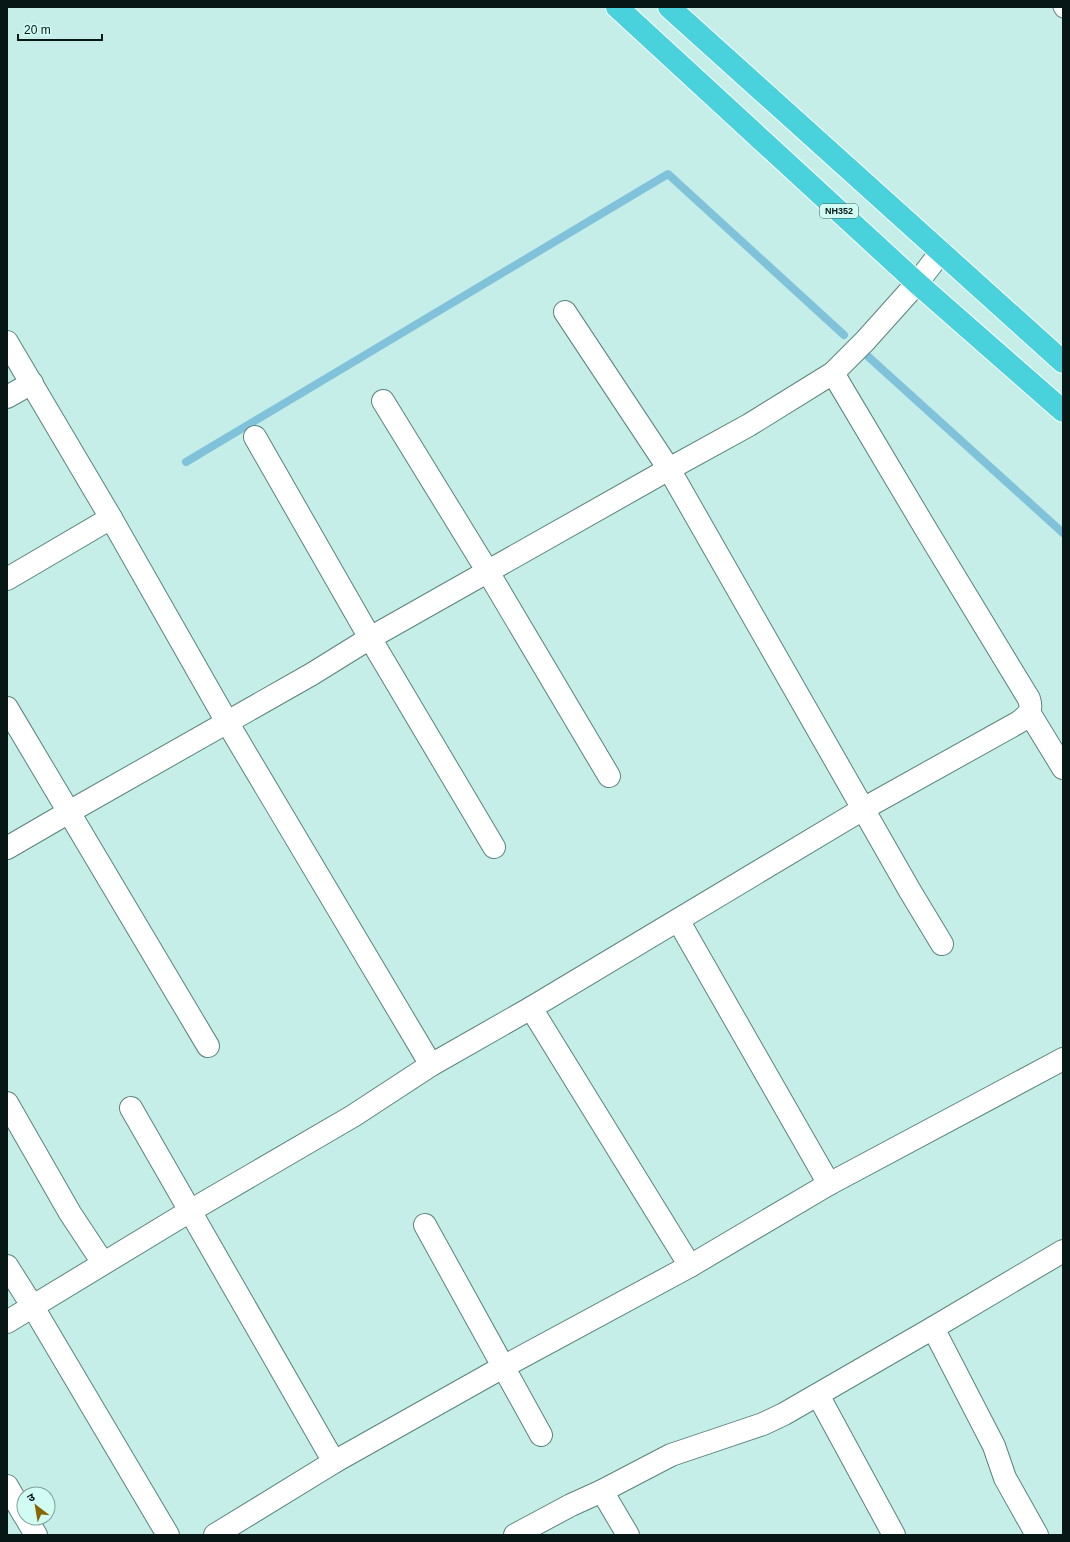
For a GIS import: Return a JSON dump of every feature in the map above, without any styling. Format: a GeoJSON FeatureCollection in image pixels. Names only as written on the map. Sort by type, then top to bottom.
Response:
{"type":"FeatureCollection","features":[{"type":"Feature","properties":{"kind":"highway","name":"NH352"},"geometry":{"type":"LineString","coordinates":[[617,7],[918,283],[1063,411]]}},
{"type":"Feature","properties":{"kind":"highway"},"geometry":{"type":"LineString","coordinates":[[669,7],[1063,362]]}},
{"type":"Feature","properties":{"kind":"street"},"geometry":{"type":"LineString","coordinates":[[7,848],[312,674],[370,638],[669,468],[749,425],[833,373],[865,341],[918,283],[941,252]]}},
{"type":"Feature","properties":{"kind":"street"},"geometry":{"type":"LineString","coordinates":[[565,312],[669,468],[910,891],[942,944]]}},
{"type":"Feature","properties":{"kind":"street"},"geometry":{"type":"LineString","coordinates":[[7,342],[111,518],[227,722],[431,1065]]}},
{"type":"Feature","properties":{"kind":"street"},"geometry":{"type":"LineString","coordinates":[[833,373],[926,531],[1029,699],[1031,708],[1030,714],[1063,768]]}},
{"type":"Feature","properties":{"kind":"street"},"geometry":{"type":"LineString","coordinates":[[7,397],[32,384]]}},
{"type":"Feature","properties":{"kind":"street"},"geometry":{"type":"LineString","coordinates":[[383,400],[488,572],[608,776]]}},
{"type":"Feature","properties":{"kind":"street"},"geometry":{"type":"LineString","coordinates":[[255,437],[370,638],[494,847]]}},
{"type":"Feature","properties":{"kind":"street"},"geometry":{"type":"LineString","coordinates":[[7,579],[111,518]]}},
{"type":"Feature","properties":{"kind":"street"},"geometry":{"type":"LineString","coordinates":[[7,708],[208,1046]]}},
{"type":"Feature","properties":{"kind":"street"},"geometry":{"type":"LineString","coordinates":[[7,1322],[190,1211],[346,1120],[431,1065],[531,1008],[863,809],[1019,722],[1030,714]]}},
{"type":"Feature","properties":{"kind":"street"},"geometry":{"type":"LineString","coordinates":[[678,920],[829,1184]]}},
{"type":"Feature","properties":{"kind":"street"},"geometry":{"type":"LineString","coordinates":[[531,1008],[690,1266]]}},
{"type":"Feature","properties":{"kind":"street"},"geometry":{"type":"LineString","coordinates":[[215,1535],[334,1462],[503,1367],[690,1266],[829,1184],[1063,1059]]}},
{"type":"Feature","properties":{"kind":"street"},"geometry":{"type":"LineString","coordinates":[[7,1103],[70,1213],[103,1263]]}},
{"type":"Feature","properties":{"kind":"street"},"geometry":{"type":"LineString","coordinates":[[131,1108],[334,1462]]}},
{"type":"Feature","properties":{"kind":"street"},"geometry":{"type":"LineString","coordinates":[[425,1225],[541,1435]]}},
{"type":"Feature","properties":{"kind":"street"},"geometry":{"type":"LineString","coordinates":[[515,1535],[671,1455],[762,1424],[798,1406],[933,1328],[1061,1257]]}},
{"type":"Feature","properties":{"kind":"street"},"geometry":{"type":"LineString","coordinates":[[7,1266],[33,1307],[168,1535]]}},
{"type":"Feature","properties":{"kind":"street"},"geometry":{"type":"LineString","coordinates":[[933,1328],[994,1446],[1005,1478],[1037,1535]]}},
{"type":"Feature","properties":{"kind":"street"},"geometry":{"type":"LineString","coordinates":[[818,1394],[894,1535]]}},
{"type":"Feature","properties":{"kind":"street"},"geometry":{"type":"LineString","coordinates":[[7,1486],[16,1501]]}},
{"type":"Feature","properties":{"kind":"street"},"geometry":{"type":"LineString","coordinates":[[602,1491],[628,1535]]}},
{"type":"Feature","properties":{"kind":"street"},"geometry":{"type":"LineString","coordinates":[[31,1526],[36,1535]]}},
{"type":"Feature","properties":{"kind":"waterway"},"geometry":{"type":"LineString","coordinates":[[186,462],[668,174],[844,335]]}},
{"type":"Feature","properties":{"kind":"waterway"},"geometry":{"type":"LineString","coordinates":[[862,351],[1063,533]]}}]}
